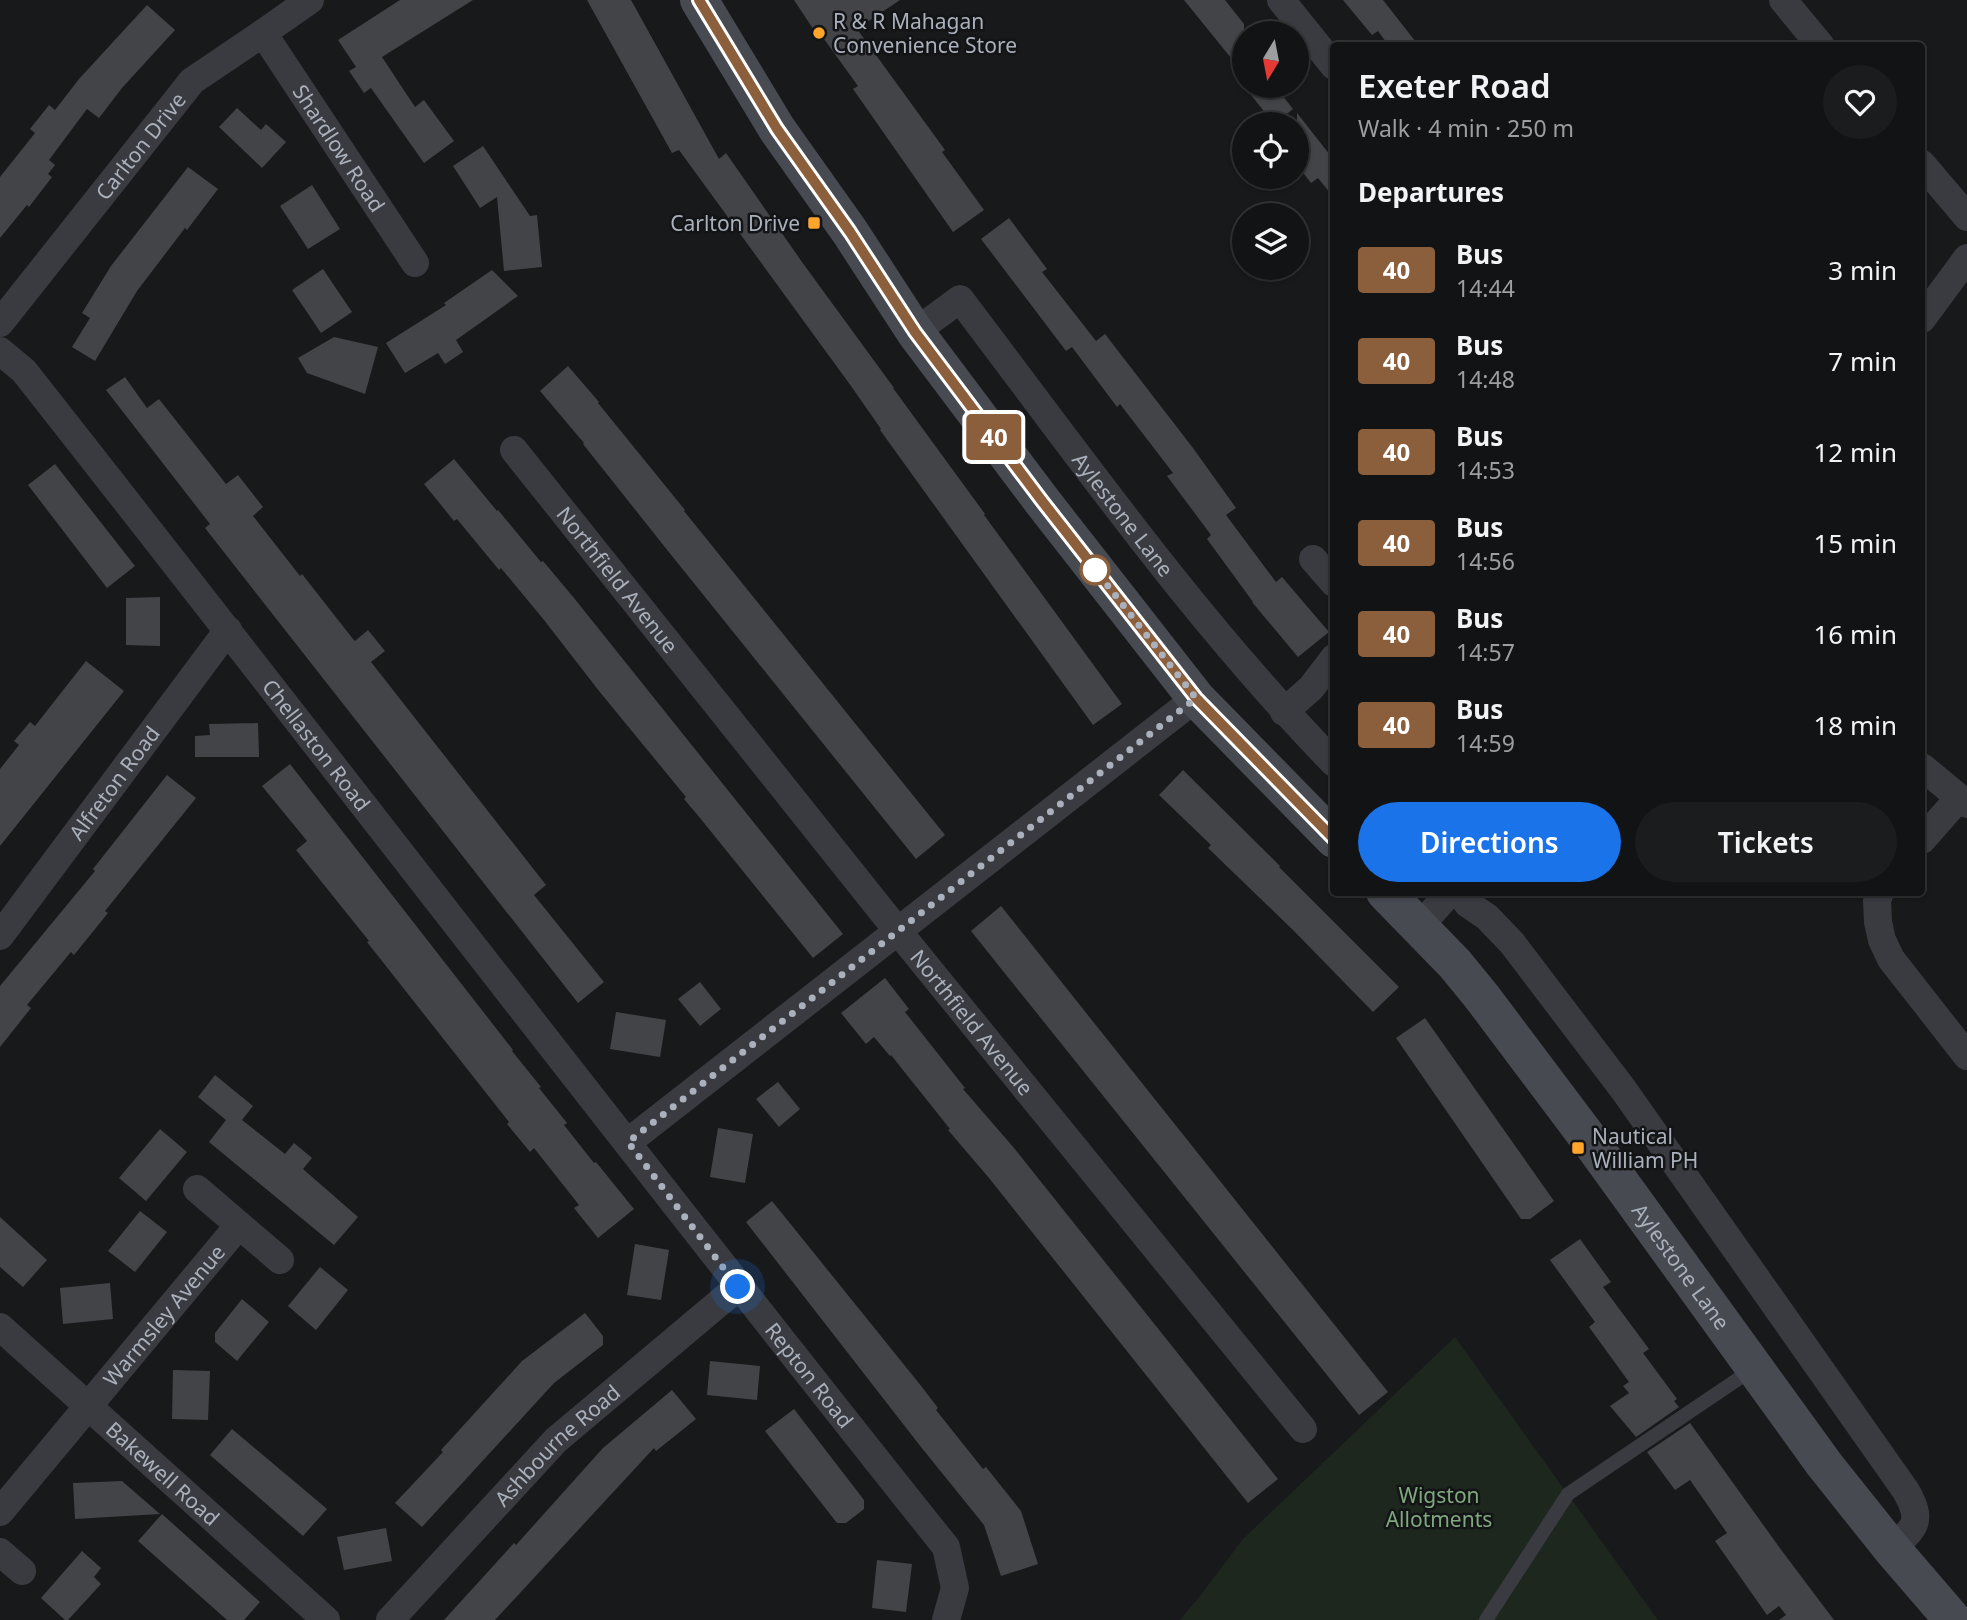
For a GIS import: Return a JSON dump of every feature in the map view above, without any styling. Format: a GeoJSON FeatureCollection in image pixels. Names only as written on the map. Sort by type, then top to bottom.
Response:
{"type":"FeatureCollection","features":[{"type":"Feature","properties":{"kind":"main road"},"geometry":{"type":"LineString","coordinates":[[699,0],[777,129],[850,232],[915,332],[1042,501],[1196,698],[1330,835]]}},
{"type":"Feature","properties":{"kind":"main road","name":"Aylestone Lane"},"geometry":{"type":"LineString","coordinates":[[1389,896],[1482,996],[1824,1464],[1953,1620]]}},
{"type":"Feature","properties":{"kind":"street","name":"Carlton Drive"},"geometry":{"type":"LineString","coordinates":[[0,323],[192,81],[310,0]]}},
{"type":"Feature","properties":{"kind":"street"},"geometry":{"type":"LineString","coordinates":[[1281,0],[1330,61]]}},
{"type":"Feature","properties":{"kind":"street"},"geometry":{"type":"LineString","coordinates":[[1783,0],[1818,42]]}},
{"type":"Feature","properties":{"kind":"street","name":"Shardlow Road"},"geometry":{"type":"LineString","coordinates":[[264,33],[415,264]]}},
{"type":"Feature","properties":{"kind":"street"},"geometry":{"type":"LineString","coordinates":[[1925,168],[1967,217]]}},
{"type":"Feature","properties":{"kind":"street"},"geometry":{"type":"LineString","coordinates":[[1925,316],[1962,275]]}},
{"type":"Feature","properties":{"kind":"street","name":"Aylestone Lane"},"geometry":{"type":"LineString","coordinates":[[915,332],[961,299],[1165,570],[1284,712],[1330,759]]}},
{"type":"Feature","properties":{"kind":"street","name":"Chellaston Road"},"geometry":{"type":"LineString","coordinates":[[0,351],[24,371],[628,1142]]}},
{"type":"Feature","properties":{"kind":"street","name":"Northfield Avenue"},"geometry":{"type":"LineString","coordinates":[[514,450],[897,930],[1303,1429]]}},
{"type":"Feature","properties":{"kind":"street","name":"Alfreton Road"},"geometry":{"type":"LineString","coordinates":[[0,936],[228,630]]}},
{"type":"Feature","properties":{"kind":"street"},"geometry":{"type":"LineString","coordinates":[[1284,712],[1311,688],[1330,664]]}},
{"type":"Feature","properties":{"kind":"street"},"geometry":{"type":"LineString","coordinates":[[628,1142],[1196,698]]}},
{"type":"Feature","properties":{"kind":"street"},"geometry":{"type":"LineString","coordinates":[[1925,769],[1963,801],[1925,836]]}},
{"type":"Feature","properties":{"kind":"street"},"geometry":{"type":"LineString","coordinates":[[1419,927],[1446,896]]}},
{"type":"Feature","properties":{"kind":"street"},"geometry":{"type":"LineString","coordinates":[[1462,896],[1512,943],[1623,1088],[1906,1490],[1914,1505],[1916,1517],[1908,1534],[1891,1548]]}},
{"type":"Feature","properties":{"kind":"street"},"geometry":{"type":"LineString","coordinates":[[1879,896],[1878,922],[1882,940],[1891,959],[1967,1056]]}},
{"type":"Feature","properties":{"kind":"street","name":"Repton Road"},"geometry":{"type":"LineString","coordinates":[[628,1142],[738,1287],[946,1548],[955,1588],[946,1620]]}},
{"type":"Feature","properties":{"kind":"street"},"geometry":{"type":"LineString","coordinates":[[197,1189],[281,1260]]}},
{"type":"Feature","properties":{"kind":"street","name":"Warmsley Avenue"},"geometry":{"type":"LineString","coordinates":[[0,1512],[239,1225]]}},
{"type":"Feature","properties":{"kind":"street","name":"Ashbourne Road"},"geometry":{"type":"LineString","coordinates":[[390,1620],[556,1440],[738,1287]]}},
{"type":"Feature","properties":{"kind":"street","name":"Bakewell Road"},"geometry":{"type":"LineString","coordinates":[[0,1327],[326,1620]]}},
{"type":"Feature","properties":{"kind":"street"},"geometry":{"type":"LineString","coordinates":[[0,1552],[22,1571]]}},
{"type":"Feature","properties":{"kind":"lane"},"geometry":{"type":"LineString","coordinates":[[1486,1620],[1568,1494],[1754,1368]]}},
{"type":"Feature","properties":{"kind":"green space","name":"Wigston Allotments"},"geometry":{"type":"Polygon","coordinates":[[[1455,1337],[1658,1620],[1180,1620],[1243,1539],[1455,1337]]]}},
{"type":"Feature","properties":{"kind":"building"},"geometry":{"type":"Polygon","coordinates":[[[400,0],[473,0],[382,57],[415,107],[424,100],[454,141],[424,163],[371,88],[364,93],[349,71],[356,67],[338,40],[400,0]]]}},
{"type":"Feature","properties":{"kind":"building"},"geometry":{"type":"Polygon","coordinates":[[[587,0],[631,0],[719,159],[726,153],[1122,704],[1093,725],[679,150],[672,153],[587,0]]]}},
{"type":"Feature","properties":{"kind":"building"},"geometry":{"type":"Polygon","coordinates":[[[794,0],[900,0],[857,29],[945,150],[942,152],[984,210],[953,232],[853,89],[858,86],[824,39],[821,41],[794,0]]]}},
{"type":"Feature","properties":{"kind":"building"},"geometry":{"type":"Polygon","coordinates":[[[1184,0],[1225,0],[1242,21],[1232,21],[1232,59],[1184,0]]]}},
{"type":"Feature","properties":{"kind":"building"},"geometry":{"type":"Polygon","coordinates":[[[1343,0],[1383,0],[1416,42],[1386,42],[1378,31],[1372,35],[1343,0]]]}},
{"type":"Feature","properties":{"kind":"building"},"geometry":{"type":"Polygon","coordinates":[[[147,5],[175,30],[122,88],[99,118],[87,109],[49,160],[55,165],[48,174],[52,177],[0,238],[0,177],[35,133],[30,129],[49,105],[55,110],[79,79],[147,5]]]}},
{"type":"Feature","properties":{"kind":"building"},"geometry":{"type":"Polygon","coordinates":[[[1253,98],[1284,98],[1293,109],[1289,112],[1265,112],[1253,98]]]}},
{"type":"Feature","properties":{"kind":"building"},"geometry":{"type":"Polygon","coordinates":[[[237,108],[261,130],[266,124],[286,142],[262,168],[219,127],[237,108]]]}},
{"type":"Feature","properties":{"kind":"building"},"geometry":{"type":"Polygon","coordinates":[[[1309,128],[1330,155],[1330,193],[1318,178],[1311,183],[1309,128]]]}},
{"type":"Feature","properties":{"kind":"building"},"geometry":{"type":"Polygon","coordinates":[[[483,146],[530,216],[537,215],[542,267],[504,271],[497,197],[480,208],[453,166],[483,146]]]}},
{"type":"Feature","properties":{"kind":"building"},"geometry":{"type":"Polygon","coordinates":[[[188,167],[218,189],[137,291],[95,361],[72,347],[90,318],[82,313],[111,266],[188,167]]]}},
{"type":"Feature","properties":{"kind":"building"},"geometry":{"type":"Polygon","coordinates":[[[312,185],[340,229],[308,249],[280,206],[312,185]]]}},
{"type":"Feature","properties":{"kind":"building"},"geometry":{"type":"Polygon","coordinates":[[[1009,218],[1047,269],[1042,272],[1096,341],[1105,334],[1193,448],[1236,508],[1226,515],[1276,582],[1282,577],[1329,632],[1298,657],[1252,602],[1207,539],[1211,535],[1167,476],[1173,473],[1120,404],[1117,407],[1072,347],[1066,351],[981,239],[1009,218]]]}},
{"type":"Feature","properties":{"kind":"building"},"geometry":{"type":"Polygon","coordinates":[[[323,269],[352,312],[321,333],[292,290],[323,269]]]}},
{"type":"Feature","properties":{"kind":"building"},"geometry":{"type":"Polygon","coordinates":[[[492,270],[518,296],[456,340],[463,352],[445,364],[438,353],[405,373],[386,343],[446,305],[444,303],[492,270]]]}},
{"type":"Feature","properties":{"kind":"building"},"geometry":{"type":"Polygon","coordinates":[[[334,337],[378,347],[365,394],[307,373],[298,358],[334,337]]]}},
{"type":"Feature","properties":{"kind":"building"},"geometry":{"type":"Polygon","coordinates":[[[568,366],[945,835],[916,859],[540,391],[568,366]]]}},
{"type":"Feature","properties":{"kind":"building"},"geometry":{"type":"Polygon","coordinates":[[[125,377],[147,408],[159,399],[226,484],[238,475],[263,507],[253,516],[353,639],[355,641],[368,630],[385,651],[371,662],[546,885],[534,895],[604,982],[578,1003],[205,528],[210,524],[106,390],[125,377]]]}},
{"type":"Feature","properties":{"kind":"building"},"geometry":{"type":"Polygon","coordinates":[[[454,459],[574,598],[843,934],[813,958],[544,620],[501,568],[499,570],[457,519],[454,521],[424,484],[454,459]]]}},
{"type":"Feature","properties":{"kind":"building"},"geometry":{"type":"Polygon","coordinates":[[[55,464],[135,566],[107,588],[28,485],[55,464]]]}},
{"type":"Feature","properties":{"kind":"building"},"geometry":{"type":"Polygon","coordinates":[[[160,597],[160,646],[126,645],[126,598],[160,597]]]}},
{"type":"Feature","properties":{"kind":"building"},"geometry":{"type":"Polygon","coordinates":[[[86,661],[124,691],[0,846],[0,769],[19,745],[14,741],[30,722],[35,726],[86,661]]]}},
{"type":"Feature","properties":{"kind":"building"},"geometry":{"type":"Polygon","coordinates":[[[258,723],[259,757],[195,757],[195,736],[210,735],[209,724],[258,723]]]}},
{"type":"Feature","properties":{"kind":"building"},"geometry":{"type":"Polygon","coordinates":[[[290,764],[513,1050],[567,1123],[564,1125],[634,1209],[598,1238],[574,1208],[579,1205],[534,1148],[530,1152],[507,1124],[509,1122],[296,850],[307,841],[262,786],[290,764]]]}},
{"type":"Feature","properties":{"kind":"building"},"geometry":{"type":"Polygon","coordinates":[[[1183,770],[1399,987],[1373,1012],[1208,848],[1211,845],[1159,795],[1183,770]]]}},
{"type":"Feature","properties":{"kind":"building"},"geometry":{"type":"Polygon","coordinates":[[[167,775],[196,798],[105,911],[108,913],[74,955],[71,952],[27,1005],[31,1008],[0,1047],[0,986],[95,871],[93,869],[167,775]]]}},
{"type":"Feature","properties":{"kind":"building"},"geometry":{"type":"Polygon","coordinates":[[[1001,906],[1388,1392],[1359,1415],[971,931],[1001,906]]]}},
{"type":"Feature","properties":{"kind":"building"},"geometry":{"type":"Polygon","coordinates":[[[885,978],[909,1009],[905,1012],[965,1088],[963,1089],[1014,1148],[1278,1479],[1248,1503],[948,1130],[950,1129],[891,1055],[874,1037],[866,1044],[841,1013],[885,978]]]}},
{"type":"Feature","properties":{"kind":"building"},"geometry":{"type":"Polygon","coordinates":[[[700,982],[721,1009],[700,1026],[678,999],[700,982]]]}},
{"type":"Feature","properties":{"kind":"building"},"geometry":{"type":"Polygon","coordinates":[[[616,1012],[666,1020],[660,1057],[610,1049],[616,1012]]]}},
{"type":"Feature","properties":{"kind":"building"},"geometry":{"type":"Polygon","coordinates":[[[1425,1018],[1554,1201],[1530,1219],[1521,1219],[1396,1038],[1425,1018]]]}},
{"type":"Feature","properties":{"kind":"building"},"geometry":{"type":"Polygon","coordinates":[[[215,1075],[253,1106],[242,1120],[285,1154],[294,1143],[312,1158],[303,1169],[358,1217],[334,1245],[209,1142],[226,1120],[198,1097],[215,1075]]]}},
{"type":"Feature","properties":{"kind":"building"},"geometry":{"type":"Polygon","coordinates":[[[778,1082],[800,1109],[779,1127],[756,1099],[778,1082]]]}},
{"type":"Feature","properties":{"kind":"building"},"geometry":{"type":"Polygon","coordinates":[[[718,1128],[753,1134],[745,1183],[710,1177],[718,1128]]]}},
{"type":"Feature","properties":{"kind":"building"},"geometry":{"type":"Polygon","coordinates":[[[160,1129],[187,1152],[146,1201],[119,1178],[160,1129]]]}},
{"type":"Feature","properties":{"kind":"building"},"geometry":{"type":"Polygon","coordinates":[[[772,1201],[922,1387],[938,1408],[936,1410],[983,1469],[986,1467],[1021,1511],[1038,1564],[1001,1576],[984,1525],[746,1222],[772,1201]]]}},
{"type":"Feature","properties":{"kind":"building"},"geometry":{"type":"Polygon","coordinates":[[[140,1211],[167,1232],[135,1272],[108,1251],[140,1211]]]}},
{"type":"Feature","properties":{"kind":"building"},"geometry":{"type":"Polygon","coordinates":[[[0,1217],[47,1260],[23,1287],[0,1267],[0,1217]]]}},
{"type":"Feature","properties":{"kind":"building"},"geometry":{"type":"Polygon","coordinates":[[[1580,1239],[1611,1282],[1603,1287],[1649,1349],[1643,1353],[1677,1399],[1674,1401],[1679,1407],[1636,1437],[1610,1406],[1629,1393],[1623,1386],[1629,1382],[1589,1327],[1595,1322],[1550,1260],[1580,1239]]]}},
{"type":"Feature","properties":{"kind":"building"},"geometry":{"type":"Polygon","coordinates":[[[635,1244],[669,1250],[661,1300],[627,1295],[635,1244]]]}},
{"type":"Feature","properties":{"kind":"building"},"geometry":{"type":"Polygon","coordinates":[[[320,1267],[348,1290],[316,1330],[288,1306],[320,1267]]]}},
{"type":"Feature","properties":{"kind":"building"},"geometry":{"type":"Polygon","coordinates":[[[110,1283],[113,1319],[63,1324],[60,1288],[110,1283]]]}},
{"type":"Feature","properties":{"kind":"building"},"geometry":{"type":"Polygon","coordinates":[[[242,1299],[269,1322],[237,1361],[215,1342],[215,1333],[242,1299]]]}},
{"type":"Feature","properties":{"kind":"building"},"geometry":{"type":"Polygon","coordinates":[[[585,1313],[603,1336],[603,1345],[554,1383],[422,1527],[395,1503],[522,1361],[585,1313]]]}},
{"type":"Feature","properties":{"kind":"building"},"geometry":{"type":"Polygon","coordinates":[[[710,1361],[760,1366],[757,1400],[707,1395],[710,1361]]]}},
{"type":"Feature","properties":{"kind":"building"},"geometry":{"type":"Polygon","coordinates":[[[173,1370],[210,1371],[208,1420],[172,1419],[173,1370]]]}},
{"type":"Feature","properties":{"kind":"building"},"geometry":{"type":"Polygon","coordinates":[[[672,1390],[696,1419],[656,1451],[654,1448],[495,1620],[444,1620],[603,1448],[672,1390]]]}},
{"type":"Feature","properties":{"kind":"building"},"geometry":{"type":"Polygon","coordinates":[[[794,1409],[864,1500],[864,1509],[846,1523],[837,1523],[765,1431],[794,1409]]]}},
{"type":"Feature","properties":{"kind":"building"},"geometry":{"type":"Polygon","coordinates":[[[1690,1423],[1834,1620],[1779,1620],[1786,1615],[1779,1606],[1767,1615],[1715,1541],[1727,1533],[1690,1480],[1675,1490],[1647,1452],[1690,1423]]]}},
{"type":"Feature","properties":{"kind":"building"},"geometry":{"type":"Polygon","coordinates":[[[232,1429],[327,1509],[303,1536],[210,1455],[232,1429]]]}},
{"type":"Feature","properties":{"kind":"building"},"geometry":{"type":"Polygon","coordinates":[[[122,1481],[160,1514],[75,1519],[73,1483],[122,1481]]]}},
{"type":"Feature","properties":{"kind":"building"},"geometry":{"type":"Polygon","coordinates":[[[162,1514],[260,1602],[244,1620],[227,1620],[138,1541],[162,1514]]]}},
{"type":"Feature","properties":{"kind":"building"},"geometry":{"type":"Polygon","coordinates":[[[386,1528],[392,1561],[344,1570],[337,1537],[386,1528]]]}},
{"type":"Feature","properties":{"kind":"building"},"geometry":{"type":"Polygon","coordinates":[[[82,1551],[101,1568],[94,1577],[101,1584],[68,1620],[65,1620],[41,1598],[82,1551]]]}},
{"type":"Feature","properties":{"kind":"building"},"geometry":{"type":"Polygon","coordinates":[[[877,1560],[912,1564],[906,1612],[872,1608],[877,1560]]]}},
{"type":"Feature","properties":{"kind":"bus line","name":"40"},"geometry":{"type":"LineString","coordinates":[[699,0],[777,129],[850,232],[915,332],[1042,501],[1196,698],[1330,835]]}},
{"type":"Feature","properties":{"kind":"place","name":"R & R Mahagan Convenience Store"},"geometry":{"type":"Point","coordinates":[819,33]}},
{"type":"Feature","properties":{"kind":"place","name":"Carlton Drive"},"geometry":{"type":"Point","coordinates":[814,223]}},
{"type":"Feature","properties":{"kind":"place","name":"Nautical William PH"},"geometry":{"type":"Point","coordinates":[1578,1148]}},
{"type":"Feature","properties":{"kind":"route"},"geometry":{"type":"LineString","coordinates":[[738,1287],[628,1142],[1196,698],[1090,563],[1095,570]]}}]}
